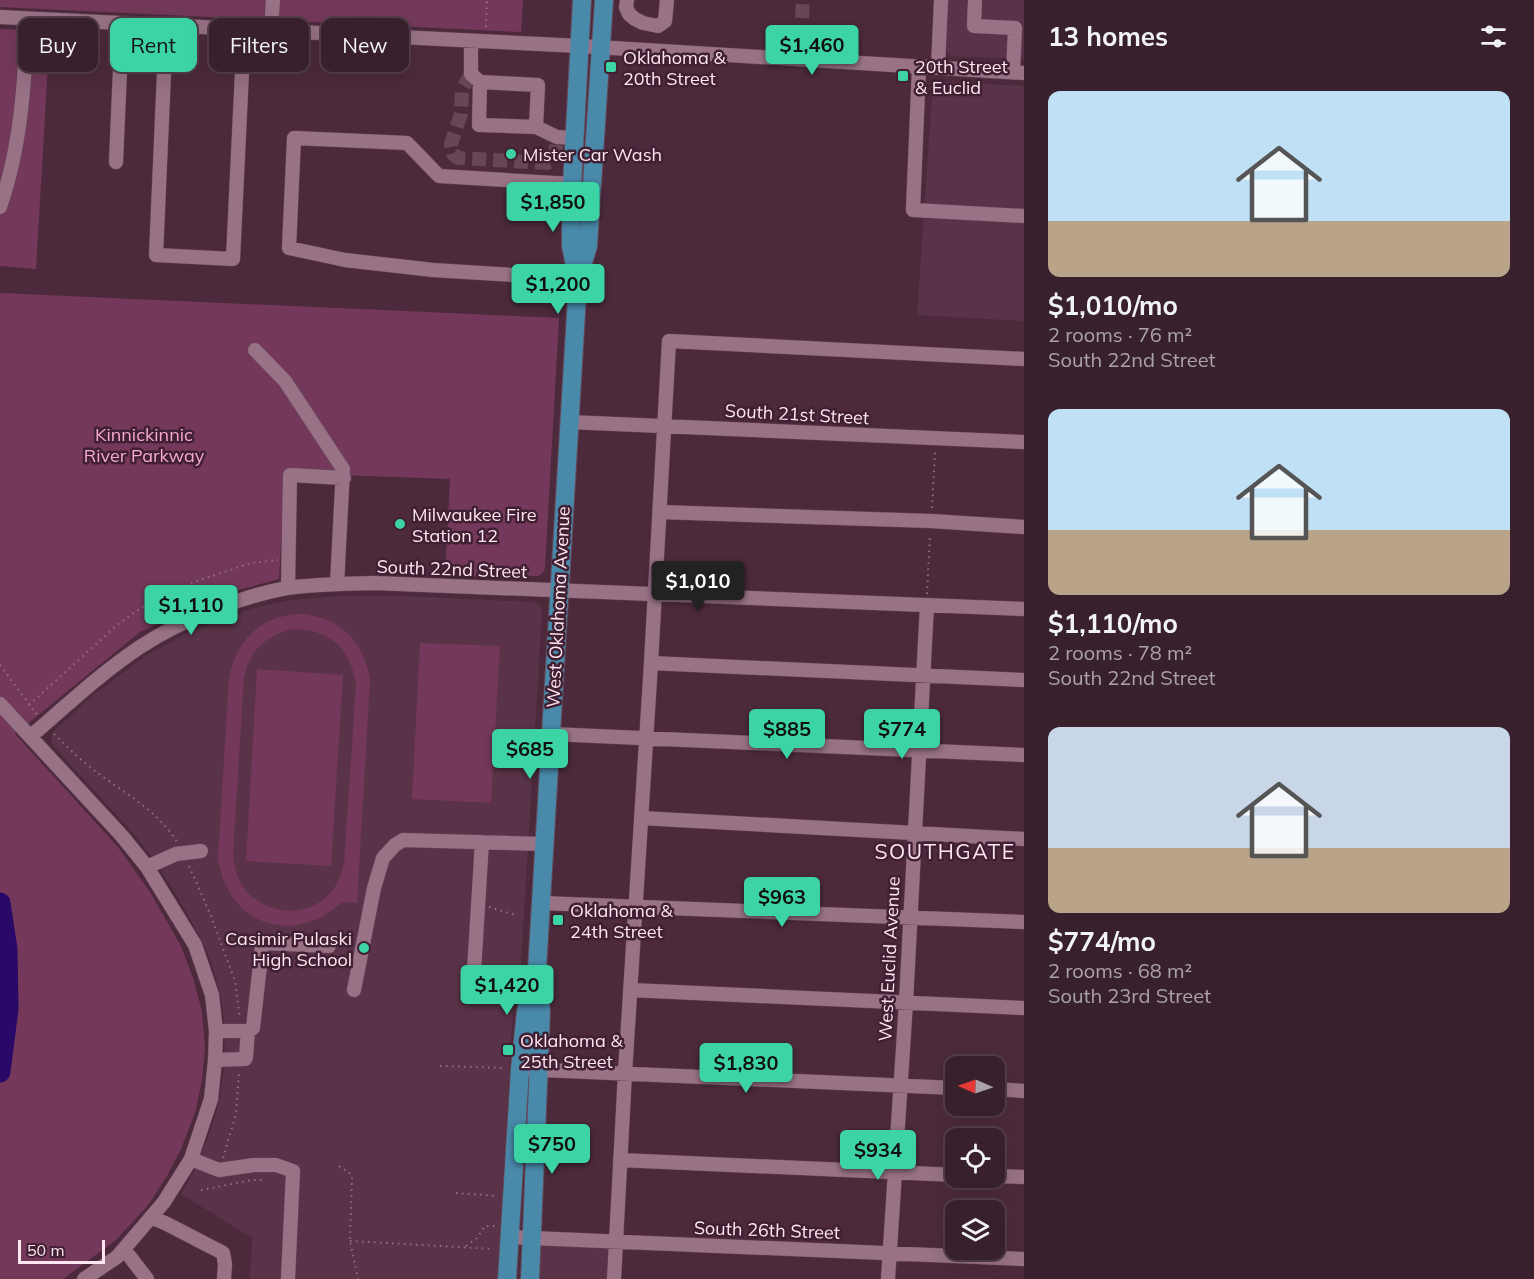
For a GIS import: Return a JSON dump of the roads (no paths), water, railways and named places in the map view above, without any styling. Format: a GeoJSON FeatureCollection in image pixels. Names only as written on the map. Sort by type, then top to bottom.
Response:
{"type":"FeatureCollection","features":[{"type":"Feature","properties":{"kind":"main road","name":"West Oklahoma Avenue"},"geometry":{"type":"LineString","coordinates":[[578,279],[571,246],[571,184],[582,0]]}},
{"type":"Feature","properties":{"kind":"main road","name":"West Oklahoma Avenue"},"geometry":{"type":"LineString","coordinates":[[507,1279],[502,1231],[526,1011],[537,970],[578,279],[588,246],[604,0]]}},
{"type":"Feature","properties":{"kind":"main road"},"geometry":{"type":"LineString","coordinates":[[573,158],[595,159]]}},
{"type":"Feature","properties":{"kind":"main road","name":"West Oklahoma Avenue"},"geometry":{"type":"LineString","coordinates":[[521,1069],[532,1239],[530,1279]]}},
{"type":"Feature","properties":{"kind":"street"},"geometry":{"type":"LineString","coordinates":[[272,18],[273,0]]}},
{"type":"Feature","properties":{"kind":"street"},"geometry":{"type":"LineString","coordinates":[[627,0],[628,14],[650,24],[665,21],[667,0]]}},
{"type":"Feature","properties":{"kind":"street"},"geometry":{"type":"LineString","coordinates":[[635,0],[635,10],[650,24],[656,51]]}},
{"type":"Feature","properties":{"kind":"street"},"geometry":{"type":"LineString","coordinates":[[938,68],[941,0]]}},
{"type":"Feature","properties":{"kind":"street"},"geometry":{"type":"LineString","coordinates":[[309,34],[580,46],[1019,72],[1016,28],[974,26],[975,0]]}},
{"type":"Feature","properties":{"kind":"street"},"geometry":{"type":"LineString","coordinates":[[0,17],[18,18]]}},
{"type":"Feature","properties":{"kind":"street"},"geometry":{"type":"LineString","coordinates":[[471,41],[471,74],[480,82],[538,85],[536,127]]}},
{"type":"Feature","properties":{"kind":"street"},"geometry":{"type":"LineString","coordinates":[[920,67],[913,210],[1024,216]]}},
{"type":"Feature","properties":{"kind":"street"},"geometry":{"type":"LineString","coordinates":[[0,207],[12,165],[18,132],[24,72]]}},
{"type":"Feature","properties":{"kind":"street"},"geometry":{"type":"LineString","coordinates":[[116,162],[120,72]]}},
{"type":"Feature","properties":{"kind":"street"},"geometry":{"type":"LineString","coordinates":[[164,73],[156,255],[233,259],[242,72]]}},
{"type":"Feature","properties":{"kind":"street"},"geometry":{"type":"LineString","coordinates":[[480,82],[479,125],[536,127],[556,136],[574,138]]}},
{"type":"Feature","properties":{"kind":"street"},"geometry":{"type":"LineString","coordinates":[[571,184],[439,176],[407,143],[294,138],[289,248],[345,260],[433,270],[578,279]]}},
{"type":"Feature","properties":{"kind":"street"},"geometry":{"type":"LineString","coordinates":[[614,1279],[669,341],[1024,359]]}},
{"type":"Feature","properties":{"kind":"street"},"geometry":{"type":"LineString","coordinates":[[255,350],[285,381],[344,469],[337,584]]}},
{"type":"Feature","properties":{"kind":"street","name":"South 21st Street"},"geometry":{"type":"LineString","coordinates":[[569,422],[1024,442]]}},
{"type":"Feature","properties":{"kind":"street"},"geometry":{"type":"LineString","coordinates":[[288,588],[290,475],[344,478]]}},
{"type":"Feature","properties":{"kind":"street"},"geometry":{"type":"LineString","coordinates":[[660,512],[931,521],[1024,527]]}},
{"type":"Feature","properties":{"kind":"street","name":"South 22nd Street"},"geometry":{"type":"LineString","coordinates":[[31,736],[99,677],[140,647],[186,621],[246,599],[288,588],[374,583],[1024,609]]}},
{"type":"Feature","properties":{"kind":"street","name":"West Euclid Avenue"},"geometry":{"type":"LineString","coordinates":[[888,1279],[906,1002],[927,605]]}},
{"type":"Feature","properties":{"kind":"street"},"geometry":{"type":"LineString","coordinates":[[651,663],[1024,680]]}},
{"type":"Feature","properties":{"kind":"street"},"geometry":{"type":"LineString","coordinates":[[0,704],[122,836],[147,867],[195,945],[212,995],[216,1060],[211,1099],[191,1158],[164,1202],[117,1257],[84,1279]]}},
{"type":"Feature","properties":{"kind":"street"},"geometry":{"type":"LineString","coordinates":[[551,734],[1024,755]]}},
{"type":"Feature","properties":{"kind":"street"},"geometry":{"type":"LineString","coordinates":[[641,818],[1024,838]]}},
{"type":"Feature","properties":{"kind":"street"},"geometry":{"type":"LineString","coordinates":[[354,990],[374,888],[383,858],[395,845],[403,840],[544,844]]}},
{"type":"Feature","properties":{"kind":"street"},"geometry":{"type":"LineString","coordinates":[[473,987],[482,842]]}},
{"type":"Feature","properties":{"kind":"street"},"geometry":{"type":"LineString","coordinates":[[147,867],[176,854],[201,850]]}},
{"type":"Feature","properties":{"kind":"street"},"geometry":{"type":"LineString","coordinates":[[541,903],[1024,922]]}},
{"type":"Feature","properties":{"kind":"street"},"geometry":{"type":"LineString","coordinates":[[216,1031],[248,1031],[253,1028],[264,943],[328,946]]}},
{"type":"Feature","properties":{"kind":"street"},"geometry":{"type":"LineString","coordinates":[[630,990],[1024,1008]]}},
{"type":"Feature","properties":{"kind":"street"},"geometry":{"type":"LineString","coordinates":[[216,1060],[245,1059],[248,1031]]}},
{"type":"Feature","properties":{"kind":"street"},"geometry":{"type":"LineString","coordinates":[[521,1069],[945,1087]]}},
{"type":"Feature","properties":{"kind":"street"},"geometry":{"type":"LineString","coordinates":[[1005,1090],[1024,1091]]}},
{"type":"Feature","properties":{"kind":"street"},"geometry":{"type":"LineString","coordinates":[[191,1158],[219,1170],[254,1165],[276,1165],[292,1171],[288,1279]]}},
{"type":"Feature","properties":{"kind":"street"},"geometry":{"type":"LineString","coordinates":[[620,1160],[945,1175]]}},
{"type":"Feature","properties":{"kind":"street"},"geometry":{"type":"LineString","coordinates":[[1005,1177],[1024,1178]]}},
{"type":"Feature","properties":{"kind":"street"},"geometry":{"type":"LineString","coordinates":[[151,1217],[223,1253],[224,1279]]}},
{"type":"Feature","properties":{"kind":"street","name":"South 26th Street"},"geometry":{"type":"LineString","coordinates":[[502,1231],[532,1239],[1024,1259]]}},
{"type":"Feature","properties":{"kind":"street"},"geometry":{"type":"LineString","coordinates":[[124,1249],[147,1279]]}},
{"type":"Feature","properties":{"kind":"waterway"},"geometry":{"type":"LineString","coordinates":[[0,903],[7,949],[8,1009],[0,1072]]}},
{"type":"Feature","properties":{"kind":"tunnel"},"geometry":{"type":"LineString","coordinates":[[800,60],[803,0]]}},
{"type":"Feature","properties":{"kind":"tunnel"},"geometry":{"type":"LineString","coordinates":[[471,74],[462,89],[461,114],[451,144],[453,154],[458,158],[547,163],[555,159],[557,137]]}},
{"type":"Feature","properties":{"kind":"place","name":"Oklahoma & 20th Street"},"geometry":{"type":"Point","coordinates":[611,67]}},
{"type":"Feature","properties":{"kind":"place","name":"20th Street & Euclid"},"geometry":{"type":"Point","coordinates":[903,76]}},
{"type":"Feature","properties":{"kind":"place","name":"Mister Car Wash"},"geometry":{"type":"Point","coordinates":[511,154]}},
{"type":"Feature","properties":{"kind":"place","name":"Milwaukee Fire Station 12"},"geometry":{"type":"Point","coordinates":[400,524]}},
{"type":"Feature","properties":{"kind":"place","name":"Oklahoma & 24th Street"},"geometry":{"type":"Point","coordinates":[558,920]}},
{"type":"Feature","properties":{"kind":"place","name":"Casimir Pulaski High School"},"geometry":{"type":"Point","coordinates":[364,948]}},
{"type":"Feature","properties":{"kind":"place","name":"Oklahoma & 25th Street"},"geometry":{"type":"Point","coordinates":[508,1050]}},
{"type":"Feature","properties":{"kind":"district","name":"SOUTHGATE"},"geometry":{"type":"Point","coordinates":[945,851]}},
{"type":"Feature","properties":{"kind":"park label","name":"Kinnickinnic River Parkway"},"geometry":{"type":"Point","coordinates":[144,444]}}]}
